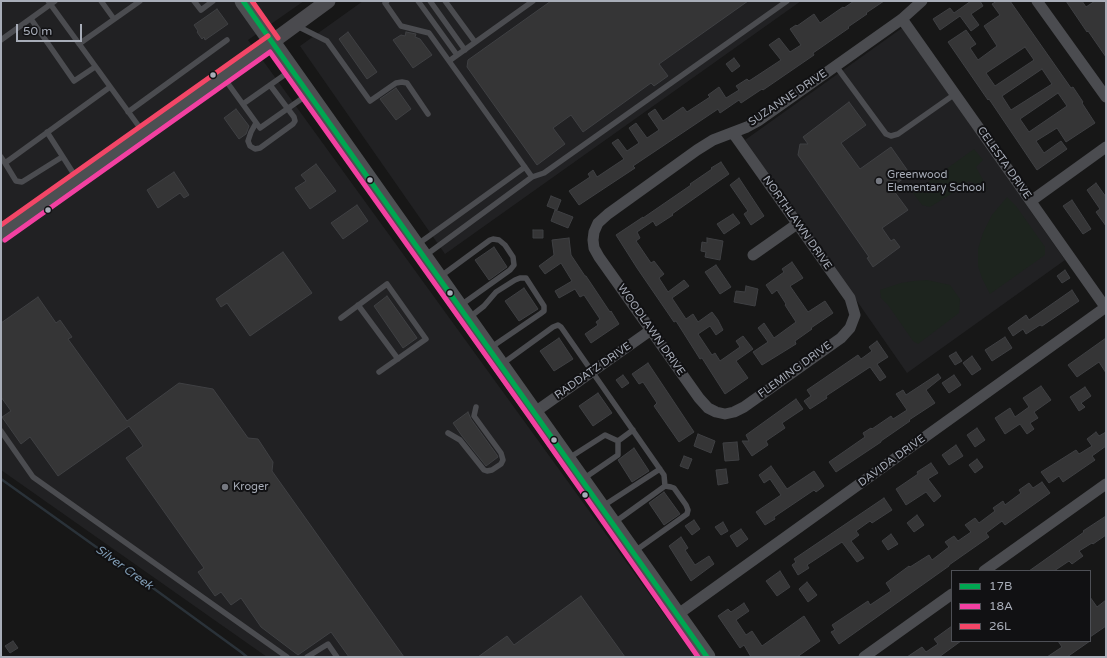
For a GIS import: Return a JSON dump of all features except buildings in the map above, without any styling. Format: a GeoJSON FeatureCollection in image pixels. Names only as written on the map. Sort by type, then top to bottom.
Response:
{"type":"FeatureCollection","features":[{"type":"Feature","properties":{"kind":"main road"},"geometry":{"type":"LineString","coordinates":[[243,1],[535,412],[706,657]]}},
{"type":"Feature","properties":{"kind":"main road"},"geometry":{"type":"LineString","coordinates":[[1,234],[272,42],[325,2]]}},
{"type":"Feature","properties":{"kind":"street","name":"SUZANNE DRIVE"},"geometry":{"type":"LineString","coordinates":[[594,232],[598,224],[608,214],[684,159],[713,140],[733,133],[758,121],[902,19],[922,1]]}},
{"type":"Feature","properties":{"kind":"street"},"geometry":{"type":"LineString","coordinates":[[1037,1],[1106,97]]}},
{"type":"Feature","properties":{"kind":"street","name":"CELESTA DRIVE"},"geometry":{"type":"LineString","coordinates":[[902,19],[1106,307]]}},
{"type":"Feature","properties":{"kind":"street","name":"NORTHLAWN DRIVE"},"geometry":{"type":"LineString","coordinates":[[733,133],[850,298],[855,315]]}},
{"type":"Feature","properties":{"kind":"street"},"geometry":{"type":"LineString","coordinates":[[1031,201],[1106,147]]}},
{"type":"Feature","properties":{"kind":"street"},"geometry":{"type":"LineString","coordinates":[[753,255],[797,224]]}},
{"type":"Feature","properties":{"kind":"street","name":"WOODLAWN DRIVE"},"geometry":{"type":"LineString","coordinates":[[594,232],[594,248],[599,257],[699,398],[708,408],[725,414]]}},
{"type":"Feature","properties":{"kind":"street","name":"DAVIDA DRIVE"},"geometry":{"type":"LineString","coordinates":[[677,615],[1106,307]]}},
{"type":"Feature","properties":{"kind":"street","name":"FLEMING DRIVE"},"geometry":{"type":"LineString","coordinates":[[725,414],[734,412],[744,407],[841,338],[850,328],[855,315]]}},
{"type":"Feature","properties":{"kind":"street","name":"RADDATZ DRIVE"},"geometry":{"type":"LineString","coordinates":[[535,412],[651,330]]}},
{"type":"Feature","properties":{"kind":"street"},"geometry":{"type":"LineString","coordinates":[[985,570],[1106,484]]}},
{"type":"Feature","properties":{"kind":"street"},"geometry":{"type":"LineString","coordinates":[[864,657],[951,595]]}},
{"type":"Feature","properties":{"kind":"lane"},"geometry":{"type":"LineString","coordinates":[[100,1],[114,19]]}},
{"type":"Feature","properties":{"kind":"lane"},"geometry":{"type":"LineString","coordinates":[[79,44],[140,1]]}},
{"type":"Feature","properties":{"kind":"lane"},"geometry":{"type":"LineString","coordinates":[[194,1],[201,10],[213,1]]}},
{"type":"Feature","properties":{"kind":"lane"},"geometry":{"type":"LineString","coordinates":[[387,1],[385,3],[401,26],[429,33],[532,177]]}},
{"type":"Feature","properties":{"kind":"lane"},"geometry":{"type":"LineString","coordinates":[[418,1],[458,55]]}},
{"type":"Feature","properties":{"kind":"lane"},"geometry":{"type":"LineString","coordinates":[[430,1],[465,50]]}},
{"type":"Feature","properties":{"kind":"lane"},"geometry":{"type":"LineString","coordinates":[[444,1],[475,42]]}},
{"type":"Feature","properties":{"kind":"lane"},"geometry":{"type":"LineString","coordinates":[[449,61],[533,1]]}},
{"type":"Feature","properties":{"kind":"lane"},"geometry":{"type":"LineString","coordinates":[[420,251],[532,177],[544,173],[787,1]]}},
{"type":"Feature","properties":{"kind":"lane"},"geometry":{"type":"LineString","coordinates":[[1,40],[31,19],[51,2],[79,44],[143,133]]}},
{"type":"Feature","properties":{"kind":"lane"},"geometry":{"type":"LineString","coordinates":[[31,19],[74,81],[95,66]]}},
{"type":"Feature","properties":{"kind":"lane"},"geometry":{"type":"LineString","coordinates":[[295,25],[327,41],[370,101],[396,83],[407,83],[428,114]]}},
{"type":"Feature","properties":{"kind":"lane"},"geometry":{"type":"LineString","coordinates":[[128,112],[226,40]]}},
{"type":"Feature","properties":{"kind":"lane"},"geometry":{"type":"LineString","coordinates":[[836,66],[886,134],[891,136],[898,134],[955,94]]}},
{"type":"Feature","properties":{"kind":"lane"},"geometry":{"type":"LineString","coordinates":[[242,104],[292,70]]}},
{"type":"Feature","properties":{"kind":"lane"},"geometry":{"type":"LineString","coordinates":[[222,76],[260,128],[309,94]]}},
{"type":"Feature","properties":{"kind":"lane"},"geometry":{"type":"LineString","coordinates":[[256,123],[248,140],[250,146],[255,149],[260,148],[294,124],[294,117],[270,85]]}},
{"type":"Feature","properties":{"kind":"lane"},"geometry":{"type":"LineString","coordinates":[[5,163],[110,87]]}},
{"type":"Feature","properties":{"kind":"lane"},"geometry":{"type":"LineString","coordinates":[[46,132],[77,180]]}},
{"type":"Feature","properties":{"kind":"lane"},"geometry":{"type":"LineString","coordinates":[[1,157],[16,181],[22,182],[62,157]]}},
{"type":"Feature","properties":{"kind":"lane"},"geometry":{"type":"LineString","coordinates":[[420,251],[525,167]]}},
{"type":"Feature","properties":{"kind":"lane"},"geometry":{"type":"LineString","coordinates":[[439,278],[490,240],[499,240],[505,245],[513,257],[514,265],[464,312]]}},
{"type":"Feature","properties":{"kind":"lane"},"geometry":{"type":"LineString","coordinates":[[502,276],[508,285]]}},
{"type":"Feature","properties":{"kind":"lane"},"geometry":{"type":"LineString","coordinates":[[464,312],[484,306],[496,292],[520,278],[526,278],[544,306],[544,311],[489,348]]}},
{"type":"Feature","properties":{"kind":"lane"},"geometry":{"type":"LineString","coordinates":[[340,318],[387,284],[392,290],[426,339],[380,372]]}},
{"type":"Feature","properties":{"kind":"lane"},"geometry":{"type":"LineString","coordinates":[[358,305],[398,359]]}},
{"type":"Feature","properties":{"kind":"lane"},"geometry":{"type":"LineString","coordinates":[[501,364],[553,327],[558,325],[561,327],[664,475],[665,486]]}},
{"type":"Feature","properties":{"kind":"lane"},"geometry":{"type":"LineString","coordinates":[[448,433],[460,440],[484,470],[492,470],[501,464],[501,453],[474,416],[476,407]]}},
{"type":"Feature","properties":{"kind":"lane"},"geometry":{"type":"LineString","coordinates":[[618,441],[633,430]]}},
{"type":"Feature","properties":{"kind":"lane"},"geometry":{"type":"LineString","coordinates":[[1,431],[33,477],[286,657]]}},
{"type":"Feature","properties":{"kind":"lane"},"geometry":{"type":"LineString","coordinates":[[568,459],[605,435],[618,441]]}},
{"type":"Feature","properties":{"kind":"lane"},"geometry":{"type":"LineString","coordinates":[[582,480],[618,455],[618,441]]}},
{"type":"Feature","properties":{"kind":"lane"},"geometry":{"type":"LineString","coordinates":[[602,508],[660,469]]}},
{"type":"Feature","properties":{"kind":"lane"},"geometry":{"type":"LineString","coordinates":[[613,524],[665,486],[671,486],[674,488],[686,505],[688,510],[687,514],[633,552]]}},
{"type":"Feature","properties":{"kind":"lane"},"geometry":{"type":"LineString","coordinates":[[307,657],[328,644],[337,657]]}},
{"type":"Feature","properties":{"kind":"shaded area"},"geometry":{"type":"Polygon","coordinates":[[[1,1],[304,1],[248,40],[695,657],[267,657],[1,470],[1,1]]]}},
{"type":"Feature","properties":{"kind":"shaded area"},"geometry":{"type":"Polygon","coordinates":[[[363,1],[801,1],[445,254],[300,46],[363,1]]]}},
{"type":"Feature","properties":{"kind":"shaded area"},"geometry":{"type":"Polygon","coordinates":[[[902,28],[1065,260],[907,373],[745,140],[902,28]]]}},
{"type":"Feature","properties":{"kind":"shaded area"},"geometry":{"type":"Polygon","coordinates":[[[974,149],[983,160],[976,167],[988,189],[969,181],[930,207],[922,205],[913,193],[974,149]]]}},
{"type":"Feature","properties":{"kind":"shaded area"},"geometry":{"type":"Polygon","coordinates":[[[1007,197],[1016,206],[1045,247],[1045,255],[990,294],[978,266],[978,249],[983,233],[992,215],[1007,197]]]}},
{"type":"Feature","properties":{"kind":"shaded area"},"geometry":{"type":"Polygon","coordinates":[[[927,280],[950,285],[960,299],[959,313],[918,344],[913,341],[888,305],[881,298],[880,290],[901,283],[927,280]]]}},
{"type":"Feature","properties":{"kind":"waterway","name":"Silver Creek"},"geometry":{"type":"LineString","coordinates":[[1,479],[247,657]]}},
{"type":"Feature","properties":{"kind":"transit line","name":"17B"},"geometry":{"type":"LineString","coordinates":[[243,1],[707,657]]}},
{"type":"Feature","properties":{"kind":"transit line","name":"26L"},"geometry":{"type":"LineString","coordinates":[[252,1],[278,38]]}},
{"type":"Feature","properties":{"kind":"transit line","name":"26L"},"geometry":{"type":"LineString","coordinates":[[1,225],[268,36]]}},
{"type":"Feature","properties":{"kind":"transit line","name":"18A"},"geometry":{"type":"LineString","coordinates":[[5,240],[270,52],[529,416],[698,657]]}},
{"type":"Feature","properties":{"kind":"place","name":"Greenwood Elementary School"},"geometry":{"type":"Point","coordinates":[879,181]}},
{"type":"Feature","properties":{"kind":"place","name":"Kroger"},"geometry":{"type":"Point","coordinates":[225,487]}}]}
